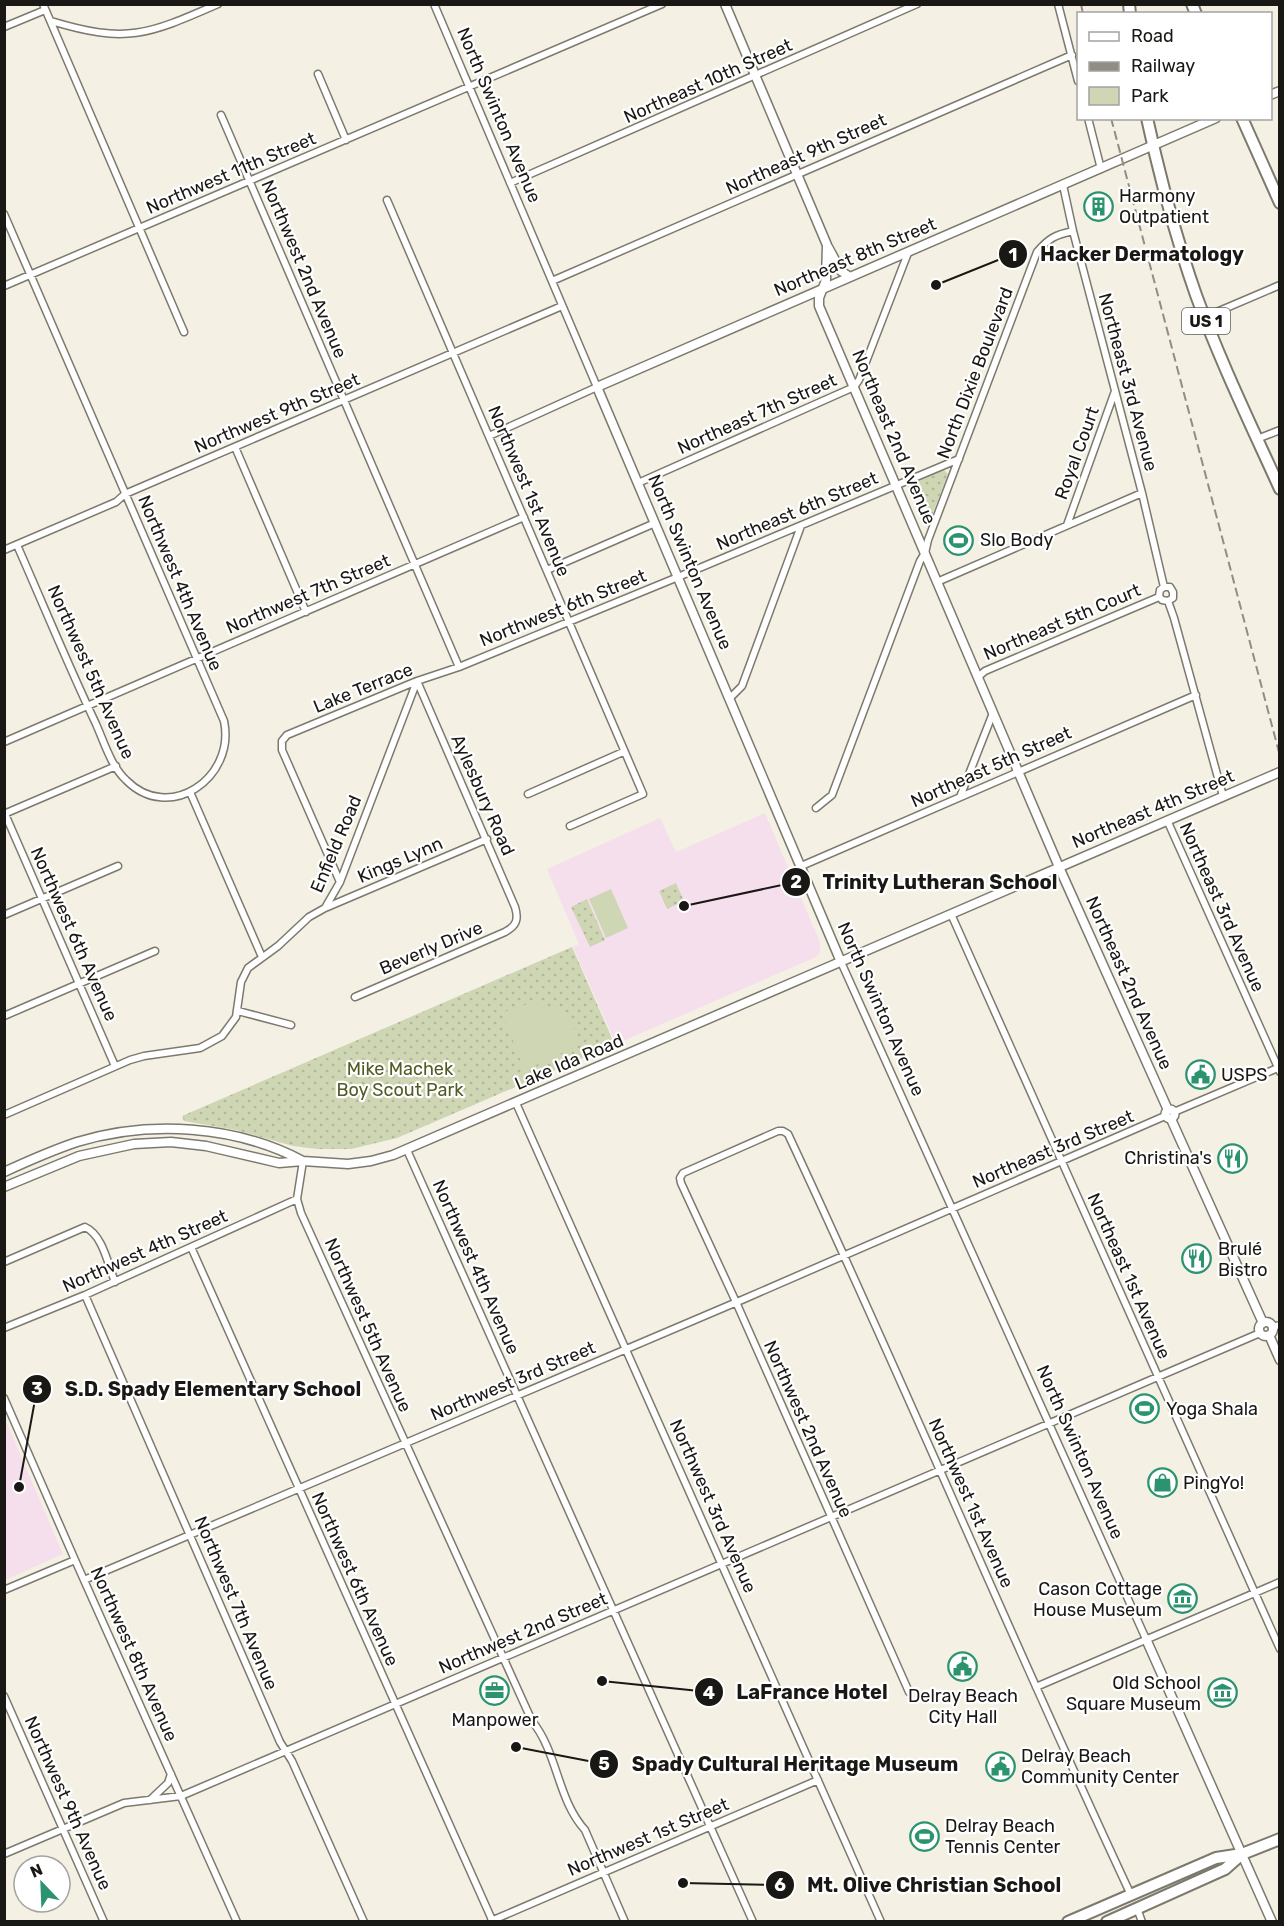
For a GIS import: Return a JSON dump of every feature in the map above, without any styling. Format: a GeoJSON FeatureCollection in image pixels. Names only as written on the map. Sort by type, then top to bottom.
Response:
{"type":"FeatureCollection","features":[{"type":"Feature","properties":{"kind":"main road","name":"US 1"},"geometry":{"type":"LineString","coordinates":[[1148,120],[1187,266],[1205,317],[1280,489]]}},
{"type":"Feature","properties":{"kind":"main road"},"geometry":{"type":"LineString","coordinates":[[1243,120],[1280,203]]}},
{"type":"Feature","properties":{"kind":"main road"},"geometry":{"type":"LineString","coordinates":[[1068,1922],[1216,1858],[1242,1854],[1280,1839]]}},
{"type":"Feature","properties":{"kind":"main road"},"geometry":{"type":"LineString","coordinates":[[1107,1922],[1225,1869],[1242,1854]]}},
{"type":"Feature","properties":{"kind":"main road"},"geometry":{"type":"LineString","coordinates":[[1137,1908],[1151,1887]]}},
{"type":"Feature","properties":{"kind":"main road"},"geometry":{"type":"LineString","coordinates":[[1120,1916],[1131,1895]]}},
{"type":"Feature","properties":{"kind":"street"},"geometry":{"type":"LineString","coordinates":[[51,21],[103,34],[132,35],[166,27],[218,4]]}},
{"type":"Feature","properties":{"kind":"street","name":"North Swinton Avenue"},"geometry":{"type":"LineString","coordinates":[[434,4],[730,698],[799,867],[1272,1922]]}},
{"type":"Feature","properties":{"kind":"street","name":"Northwest 11th Street"},"geometry":{"type":"LineString","coordinates":[[4,286],[662,4]]}},
{"type":"Feature","properties":{"kind":"street","name":"Northeast 2nd Avenue"},"geometry":{"type":"LineString","coordinates":[[725,4],[827,245],[824,288],[819,298],[819,306],[1059,867],[1263,1323],[1268,1323],[1270,1330]]}},
{"type":"Feature","properties":{"kind":"street","name":"Northeast 10th Street"},"geometry":{"type":"LineString","coordinates":[[510,183],[917,4]]}},
{"type":"Feature","properties":{"kind":"street"},"geometry":{"type":"LineString","coordinates":[[1058,4],[1077,77]]}},
{"type":"Feature","properties":{"kind":"street"},"geometry":{"type":"LineString","coordinates":[[4,27],[44,7],[184,332]]}},
{"type":"Feature","properties":{"kind":"street","name":"Northeast 9th Street"},"geometry":{"type":"LineString","coordinates":[[552,281],[1072,55]]}},
{"type":"Feature","properties":{"kind":"street"},"geometry":{"type":"LineString","coordinates":[[318,74],[346,140]]}},
{"type":"Feature","properties":{"kind":"street","name":"Northwest 2nd Avenue"},"geometry":{"type":"LineString","coordinates":[[221,115],[459,667]]}},
{"type":"Feature","properties":{"kind":"street"},"geometry":{"type":"LineString","coordinates":[[1089,120],[1101,169]]}},
{"type":"Feature","properties":{"kind":"street","name":"Northeast 8th Street"},"geometry":{"type":"LineString","coordinates":[[597,387],[1212,120]]}},
{"type":"Feature","properties":{"kind":"street","name":"Northeast 3rd Avenue"},"geometry":{"type":"LineString","coordinates":[[1063,185],[1072,231],[1142,493],[1164,587],[1170,587],[1173,592],[1173,597],[1168,601],[1223,796]]}},
{"type":"Feature","properties":{"kind":"street","name":"Northwest 1st Avenue"},"geometry":{"type":"LineString","coordinates":[[387,200],[643,794],[570,826]]}},
{"type":"Feature","properties":{"kind":"street","name":"Northwest 4th Avenue"},"geometry":{"type":"LineString","coordinates":[[4,213],[224,722],[226,741],[224,754],[216,770],[206,782],[190,792]]}},
{"type":"Feature","properties":{"kind":"street","name":"North Dixie Boulevard"},"geometry":{"type":"LineString","coordinates":[[816,808],[832,795],[920,561],[925,554],[928,540],[1037,252],[1047,240],[1072,231]]}},
{"type":"Feature","properties":{"kind":"street"},"geometry":{"type":"LineString","coordinates":[[827,245],[841,272],[850,277]]}},
{"type":"Feature","properties":{"kind":"street"},"geometry":{"type":"LineString","coordinates":[[854,387],[859,380],[908,253]]}},
{"type":"Feature","properties":{"kind":"street"},"geometry":{"type":"LineString","coordinates":[[1205,317],[1280,285]]}},
{"type":"Feature","properties":{"kind":"street","name":"Northwest 9th Street"},"geometry":{"type":"LineString","coordinates":[[4,550],[116,502],[125,494],[562,306]]}},
{"type":"Feature","properties":{"kind":"street"},"geometry":{"type":"LineString","coordinates":[[489,436],[597,387]]}},
{"type":"Feature","properties":{"kind":"street","name":"Northeast 7th Street"},"geometry":{"type":"LineString","coordinates":[[638,483],[854,387]]}},
{"type":"Feature","properties":{"kind":"street","name":"Royal Court"},"geometry":{"type":"LineString","coordinates":[[1067,525],[1115,391]]}},
{"type":"Feature","properties":{"kind":"street"},"geometry":{"type":"LineString","coordinates":[[1257,439],[1280,430]]}},
{"type":"Feature","properties":{"kind":"street"},"geometry":{"type":"LineString","coordinates":[[235,447],[306,612]]}},
{"type":"Feature","properties":{"kind":"street","name":"Northeast 6th Street"},"geometry":{"type":"LineString","coordinates":[[678,577],[959,459]]}},
{"type":"Feature","properties":{"kind":"street"},"geometry":{"type":"LineString","coordinates":[[937,582],[1142,493]]}},
{"type":"Feature","properties":{"kind":"street","name":"Northwest 7th Street"},"geometry":{"type":"LineString","coordinates":[[4,742],[524,517]]}},
{"type":"Feature","properties":{"kind":"street"},"geometry":{"type":"LineString","coordinates":[[546,570],[655,523]]}},
{"type":"Feature","properties":{"kind":"street"},"geometry":{"type":"LineString","coordinates":[[730,698],[742,686],[801,526]]}},
{"type":"Feature","properties":{"kind":"street","name":"Northwest 5th Avenue"},"geometry":{"type":"LineString","coordinates":[[17,545],[88,706],[125,780],[146,794],[159,797],[172,797],[190,792]]}},
{"type":"Feature","properties":{"kind":"street","name":"Northwest 6th Street"},"geometry":{"type":"LineString","coordinates":[[459,667],[678,577]]}},
{"type":"Feature","properties":{"kind":"street"},"geometry":{"type":"LineString","coordinates":[[1164,587],[1160,590],[1159,597],[1168,601]]}},
{"type":"Feature","properties":{"kind":"street","name":"Northeast 5th Court"},"geometry":{"type":"LineString","coordinates":[[978,677],[985,671],[1159,597]]}},
{"type":"Feature","properties":{"kind":"street","name":"Lake Terrace"},"geometry":{"type":"LineString","coordinates":[[340,882],[282,750],[282,741],[287,735],[417,681],[459,667]]}},
{"type":"Feature","properties":{"kind":"street","name":"Aylesbury Road"},"geometry":{"type":"LineString","coordinates":[[417,681],[516,908],[517,922]]}},
{"type":"Feature","properties":{"kind":"street","name":"Enfield Road"},"geometry":{"type":"LineString","coordinates":[[4,1114],[144,1056],[186,1052],[213,1043],[230,1028],[238,1011],[243,977],[248,968],[278,946],[309,917],[325,908],[340,882],[417,681]]}},
{"type":"Feature","properties":{"kind":"street","name":"Northeast 5th Street"},"geometry":{"type":"LineString","coordinates":[[799,867],[960,798],[1025,767],[1196,695]]}},
{"type":"Feature","properties":{"kind":"street"},"geometry":{"type":"LineString","coordinates":[[960,798],[993,713]]}},
{"type":"Feature","properties":{"kind":"street"},"geometry":{"type":"LineString","coordinates":[[528,794],[624,752]]}},
{"type":"Feature","properties":{"kind":"street"},"geometry":{"type":"LineString","coordinates":[[5,814],[116,766]]}},
{"type":"Feature","properties":{"kind":"street","name":"Northeast 4th Street"},"geometry":{"type":"LineString","coordinates":[[841,962],[1280,771]]}},
{"type":"Feature","properties":{"kind":"street"},"geometry":{"type":"LineString","coordinates":[[190,792],[262,957]]}},
{"type":"Feature","properties":{"kind":"street","name":"Northwest 6th Avenue"},"geometry":{"type":"LineString","coordinates":[[5,814],[116,1066]]}},
{"type":"Feature","properties":{"kind":"street","name":"Northeast 3rd Avenue"},"geometry":{"type":"LineString","coordinates":[[1167,820],[1279,1069]]}},
{"type":"Feature","properties":{"kind":"street","name":"Kings Lynn"},"geometry":{"type":"LineString","coordinates":[[325,908],[487,840]]}},
{"type":"Feature","properties":{"kind":"street"},"geometry":{"type":"LineString","coordinates":[[4,915],[118,866]]}},
{"type":"Feature","properties":{"kind":"street","name":"Northeast 1st Avenue"},"geometry":{"type":"LineString","coordinates":[[951,914],[1280,1649]]}},
{"type":"Feature","properties":{"kind":"street","name":"Beverly Drive"},"geometry":{"type":"LineString","coordinates":[[355,997],[505,932],[513,928],[517,922]]}},
{"type":"Feature","properties":{"kind":"street"},"geometry":{"type":"LineString","coordinates":[[4,1016],[155,951]]}},
{"type":"Feature","properties":{"kind":"street","name":"Lake Ida Road"},"geometry":{"type":"LineString","coordinates":[[4,1187],[59,1164],[116,1147],[171,1142],[222,1148],[279,1163],[303,1161],[326,1164],[359,1163],[381,1159],[407,1150],[841,962]]}},
{"type":"Feature","properties":{"kind":"street"},"geometry":{"type":"LineString","coordinates":[[238,1011],[291,1025]]}},
{"type":"Feature","properties":{"kind":"street","name":"Northeast 3rd Street"},"geometry":{"type":"LineString","coordinates":[[953,1209],[1279,1069]]}},
{"type":"Feature","properties":{"kind":"street","name":"Northwest 3rd Avenue"},"geometry":{"type":"LineString","coordinates":[[516,1103],[881,1922]]}},
{"type":"Feature","properties":{"kind":"street","name":"Lake Ida Road"},"geometry":{"type":"LineString","coordinates":[[4,1172],[77,1142],[149,1129],[208,1131],[282,1150],[303,1161]]}},
{"type":"Feature","properties":{"kind":"street","name":"Northwest 1st Avenue"},"geometry":{"type":"LineString","coordinates":[[680,1178],[683,1173],[778,1131],[788,1134],[845,1255],[1036,1687],[1131,1895]]}},
{"type":"Feature","properties":{"kind":"street","name":"Northwest 4th Avenue"},"geometry":{"type":"LineString","coordinates":[[407,1150],[753,1922]]}},
{"type":"Feature","properties":{"kind":"street"},"geometry":{"type":"LineString","coordinates":[[54,1151],[59,1164]]}},
{"type":"Feature","properties":{"kind":"street","name":"Northwest 5th Avenue"},"geometry":{"type":"LineString","coordinates":[[303,1161],[297,1199],[301,1213],[503,1659],[539,1730],[556,1768],[564,1795],[576,1820],[585,1830],[625,1922]]}},
{"type":"Feature","properties":{"kind":"street","name":"Northwest 2nd Avenue"},"geometry":{"type":"LineString","coordinates":[[680,1178],[909,1692]]}},
{"type":"Feature","properties":{"kind":"street","name":"Northwest 4th Street"},"geometry":{"type":"LineString","coordinates":[[4,1329],[86,1295],[297,1199]]}},
{"type":"Feature","properties":{"kind":"street","name":"Northwest 3rd Street"},"geometry":{"type":"LineString","coordinates":[[84,1580],[953,1209]]}},
{"type":"Feature","properties":{"kind":"street"},"geometry":{"type":"LineString","coordinates":[[4,1262],[86,1227],[97,1237],[115,1282]]}},
{"type":"Feature","properties":{"kind":"street","name":"Northwest 6th Avenue"},"geometry":{"type":"LineString","coordinates":[[191,1247],[492,1921]]}},
{"type":"Feature","properties":{"kind":"street","name":"Northwest 7th Avenue"},"geometry":{"type":"LineString","coordinates":[[86,1295],[190,1536],[364,1922]]}},
{"type":"Feature","properties":{"kind":"street"},"geometry":{"type":"LineString","coordinates":[[1270,1330],[1280,1360]]}},
{"type":"Feature","properties":{"kind":"street","name":"Northwest 2nd Street"},"geometry":{"type":"LineString","coordinates":[[4,1854],[124,1803],[181,1796],[1270,1330]]}},
{"type":"Feature","properties":{"kind":"street","name":"Northwest 8th Avenue"},"geometry":{"type":"LineString","coordinates":[[4,1398],[237,1922]]}},
{"type":"Feature","properties":{"kind":"street"},"geometry":{"type":"LineString","coordinates":[[4,1590],[75,1560]]}},
{"type":"Feature","properties":{"kind":"street"},"geometry":{"type":"LineString","coordinates":[[1036,1687],[1280,1582]]}},
{"type":"Feature","properties":{"kind":"street","name":"Northwest 9th Avenue"},"geometry":{"type":"LineString","coordinates":[[4,1696],[104,1922]]}},
{"type":"Feature","properties":{"kind":"street"},"geometry":{"type":"LineString","coordinates":[[149,1800],[168,1783],[171,1773]]}},
{"type":"Feature","properties":{"kind":"street","name":"Northwest 1st Street"},"geometry":{"type":"LineString","coordinates":[[492,1921],[818,1780]]}},
{"type":"Feature","properties":{"kind":"street"},"geometry":{"type":"LineString","coordinates":[[1137,1908],[1143,1922]]}},
{"type":"Feature","properties":{"kind":"shaded area"},"geometry":{"type":"Polygon","coordinates":[[[765,813],[820,942],[820,952],[816,957],[614,1045],[612,1035],[573,947],[579,944],[547,869],[660,818],[676,852],[765,813]]]}},
{"type":"Feature","properties":{"kind":"shaded area"},"geometry":{"type":"Polygon","coordinates":[[[5,1419],[63,1554],[4,1580],[5,1419]]]}},
{"type":"Feature","properties":{"kind":"green space"},"geometry":{"type":"Polygon","coordinates":[[[940,470],[948,474],[931,518],[922,522],[908,486],[911,482],[940,470]]]}},
{"type":"Feature","properties":{"kind":"green space"},"geometry":{"type":"Polygon","coordinates":[[[676,883],[684,901],[667,909],[659,891],[676,883]]]}},
{"type":"Feature","properties":{"kind":"green space"},"geometry":{"type":"Polygon","coordinates":[[[611,889],[628,928],[606,938],[589,899],[611,889]]]}},
{"type":"Feature","properties":{"kind":"green space"},"geometry":{"type":"Polygon","coordinates":[[[587,899],[605,940],[590,947],[571,907],[587,899]]]}},
{"type":"Feature","properties":{"kind":"green space","name":"Mike Machek Boy Scout Park"},"geometry":{"type":"Polygon","coordinates":[[[572,947],[613,1045],[397,1138],[351,1149],[293,1146],[236,1130],[184,1121],[182,1116],[572,947]]]}},
{"type":"Feature","properties":{"kind":"green space"},"geometry":{"type":"Polygon","coordinates":[[[534,1003],[551,1008],[564,1016],[581,1044],[530,1068],[523,1066],[502,1013],[534,1003]]]}},
{"type":"Feature","properties":{"kind":"railway"},"geometry":{"type":"LineString","coordinates":[[1081,4],[1083,12]]}},
{"type":"Feature","properties":{"kind":"railway"},"geometry":{"type":"LineString","coordinates":[[1112,120],[1280,756]]}},
{"type":"Feature","properties":{"kind":"place","name":"Harmony Outpatient"},"geometry":{"type":"Point","coordinates":[1098,206]}},
{"type":"Feature","properties":{"kind":"place","name":"Hacker Dermatology"},"geometry":{"type":"Point","coordinates":[936,285]}},
{"type":"Feature","properties":{"kind":"place","name":"Slo Body"},"geometry":{"type":"Point","coordinates":[959,540]}},
{"type":"Feature","properties":{"kind":"place","name":"Trinity Lutheran School"},"geometry":{"type":"Point","coordinates":[684,906]}},
{"type":"Feature","properties":{"kind":"place","name":"USPS"},"geometry":{"type":"Point","coordinates":[1200,1075]}},
{"type":"Feature","properties":{"kind":"place","name":"Christina's"},"geometry":{"type":"Point","coordinates":[1233,1158]}},
{"type":"Feature","properties":{"kind":"place","name":"Brulé Bistro"},"geometry":{"type":"Point","coordinates":[1197,1259]}},
{"type":"Feature","properties":{"kind":"place","name":"Yoga Shala"},"geometry":{"type":"Point","coordinates":[1145,1409]}},
{"type":"Feature","properties":{"kind":"place","name":"PingYo!"},"geometry":{"type":"Point","coordinates":[1162,1483]}},
{"type":"Feature","properties":{"kind":"place","name":"S.D. Spady Elementary School"},"geometry":{"type":"Point","coordinates":[19,1487]}},
{"type":"Feature","properties":{"kind":"place","name":"Cason Cottage House Museum"},"geometry":{"type":"Point","coordinates":[1183,1599]}},
{"type":"Feature","properties":{"kind":"place","name":"Delray Beach City Hall"},"geometry":{"type":"Point","coordinates":[963,1667]}},
{"type":"Feature","properties":{"kind":"place","name":"LaFrance Hotel"},"geometry":{"type":"Point","coordinates":[602,1681]}},
{"type":"Feature","properties":{"kind":"place","name":"Manpower"},"geometry":{"type":"Point","coordinates":[495,1691]}},
{"type":"Feature","properties":{"kind":"place","name":"Old School Square Museum"},"geometry":{"type":"Point","coordinates":[1222,1693]}},
{"type":"Feature","properties":{"kind":"place","name":"Spady Cultural Heritage Museum"},"geometry":{"type":"Point","coordinates":[516,1747]}},
{"type":"Feature","properties":{"kind":"place","name":"Delray Beach Community Center"},"geometry":{"type":"Point","coordinates":[1000,1766]}},
{"type":"Feature","properties":{"kind":"place","name":"Delray Beach Tennis Center"},"geometry":{"type":"Point","coordinates":[924,1836]}},
{"type":"Feature","properties":{"kind":"place","name":"Mt. Olive Christian School"},"geometry":{"type":"Point","coordinates":[683,1883]}}]}
